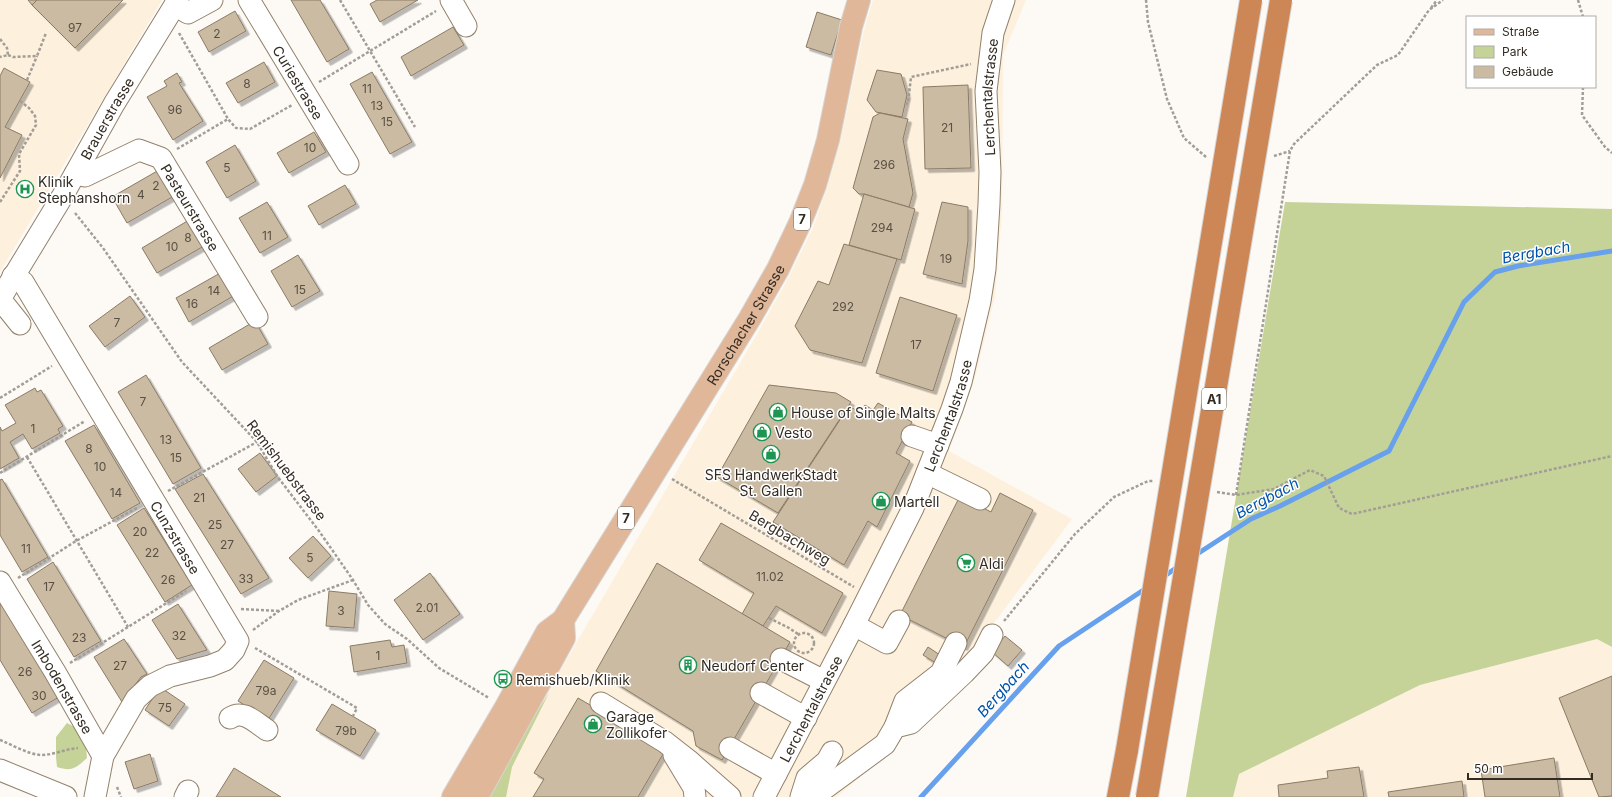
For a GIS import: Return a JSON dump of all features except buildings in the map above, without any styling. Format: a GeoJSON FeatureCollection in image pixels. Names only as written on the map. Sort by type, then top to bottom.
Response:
{"type":"FeatureCollection","features":[{"type":"Feature","properties":{"kind":"highway","name":"A1"},"geometry":{"type":"LineString","coordinates":[[1118,797],[1251,0]]}},
{"type":"Feature","properties":{"kind":"highway","name":"A1"},"geometry":{"type":"LineString","coordinates":[[1148,797],[1281,0]]}},
{"type":"Feature","properties":{"kind":"main road","name":"Rorschacher Strasse"},"geometry":{"type":"LineString","coordinates":[[453,797],[506,707],[547,632],[563,620],[750,318],[778,269],[797,229],[815,185],[828,140],[851,27],[860,0]]}},
{"type":"Feature","properties":{"kind":"main road"},"geometry":{"type":"LineString","coordinates":[[477,797],[564,638],[563,620]]}},
{"type":"Feature","properties":{"kind":"street"},"geometry":{"type":"LineString","coordinates":[[177,3],[188,13],[212,0]]}},
{"type":"Feature","properties":{"kind":"street","name":"Curiestrasse"},"geometry":{"type":"LineString","coordinates":[[249,0],[304,94],[348,164]]}},
{"type":"Feature","properties":{"kind":"street"},"geometry":{"type":"LineString","coordinates":[[452,1],[466,26]]}},
{"type":"Feature","properties":{"kind":"street","name":"Brauerstrasse"},"geometry":{"type":"LineString","coordinates":[[0,299],[62,197],[114,104],[177,3]]}},
{"type":"Feature","properties":{"kind":"street","name":"Lerchentalstrasse"},"geometry":{"type":"LineString","coordinates":[[764,797],[854,625],[912,508],[952,409],[961,382],[978,308],[985,269],[990,204],[986,91],[993,33],[999,5]]}},
{"type":"Feature","properties":{"kind":"street","name":"Pasteurstrasse"},"geometry":{"type":"LineString","coordinates":[[75,174],[85,176],[139,150],[161,158],[257,316]]}},
{"type":"Feature","properties":{"kind":"street","name":"Cunzstrasse"},"geometry":{"type":"LineString","coordinates":[[13,276],[23,282],[69,358],[99,412],[154,499],[238,641]]}},
{"type":"Feature","properties":{"kind":"street"},"geometry":{"type":"LineString","coordinates":[[0,299],[20,324]]}},
{"type":"Feature","properties":{"kind":"street"},"geometry":{"type":"LineString","coordinates":[[912,436],[938,445]]}},
{"type":"Feature","properties":{"kind":"street"},"geometry":{"type":"LineString","coordinates":[[927,473],[980,499]]}},
{"type":"Feature","properties":{"kind":"street","name":"Imbodenstrasse"},"geometry":{"type":"LineString","coordinates":[[2,585],[101,751]]}},
{"type":"Feature","properties":{"kind":"street"},"geometry":{"type":"LineString","coordinates":[[854,625],[888,643],[899,621]]}},
{"type":"Feature","properties":{"kind":"street"},"geometry":{"type":"LineString","coordinates":[[896,727],[911,723],[964,673],[983,653],[992,635]]}},
{"type":"Feature","properties":{"kind":"street"},"geometry":{"type":"LineString","coordinates":[[95,797],[101,751],[136,699],[150,686],[170,676],[210,666],[225,660],[234,650],[238,641]]}},
{"type":"Feature","properties":{"kind":"street"},"geometry":{"type":"LineString","coordinates":[[813,797],[885,744],[896,727],[905,702],[941,673],[956,643]]}},
{"type":"Feature","properties":{"kind":"street"},"geometry":{"type":"LineString","coordinates":[[781,658],[824,681]]}},
{"type":"Feature","properties":{"kind":"street"},"geometry":{"type":"LineString","coordinates":[[761,693],[806,718]]}},
{"type":"Feature","properties":{"kind":"street"},"geometry":{"type":"LineString","coordinates":[[601,702],[670,745],[730,797]]}},
{"type":"Feature","properties":{"kind":"street"},"geometry":{"type":"LineString","coordinates":[[230,718],[236,714],[242,714],[267,730]]}},
{"type":"Feature","properties":{"kind":"street"},"geometry":{"type":"LineString","coordinates":[[670,745],[694,788],[695,797]]}},
{"type":"Feature","properties":{"kind":"street"},"geometry":{"type":"LineString","coordinates":[[730,748],[776,774]]}},
{"type":"Feature","properties":{"kind":"street"},"geometry":{"type":"LineString","coordinates":[[801,797],[807,778],[827,761],[832,752]]}},
{"type":"Feature","properties":{"kind":"street"},"geometry":{"type":"LineString","coordinates":[[0,770],[66,797]]}},
{"type":"Feature","properties":{"kind":"path"},"geometry":{"type":"LineString","coordinates":[[340,0],[415,127]]}},
{"type":"Feature","properties":{"kind":"path"},"geometry":{"type":"LineString","coordinates":[[1146,0],[1148,22],[1167,98],[1184,138],[1204,156],[1211,159]]}},
{"type":"Feature","properties":{"kind":"path"},"geometry":{"type":"LineString","coordinates":[[1236,495],[1290,151],[1294,144],[1377,65],[1398,55],[1437,0]]}},
{"type":"Feature","properties":{"kind":"path"},"geometry":{"type":"LineString","coordinates":[[1429,10],[1443,0]]}},
{"type":"Feature","properties":{"kind":"path"},"geometry":{"type":"LineString","coordinates":[[1578,0],[1583,16]]}},
{"type":"Feature","properties":{"kind":"path"},"geometry":{"type":"LineString","coordinates":[[178,32],[228,119],[236,128],[250,128],[452,1]]}},
{"type":"Feature","properties":{"kind":"path"},"geometry":{"type":"LineString","coordinates":[[27,80],[46,33]]}},
{"type":"Feature","properties":{"kind":"path"},"geometry":{"type":"LineString","coordinates":[[0,39],[7,48],[8,55]]}},
{"type":"Feature","properties":{"kind":"path"},"geometry":{"type":"LineString","coordinates":[[0,57],[8,55],[13,57],[37,56]]}},
{"type":"Feature","properties":{"kind":"path"},"geometry":{"type":"LineString","coordinates":[[905,104],[908,103],[911,77],[973,64]]}},
{"type":"Feature","properties":{"kind":"path"},"geometry":{"type":"LineString","coordinates":[[1583,88],[1582,115],[1605,147],[1612,153]]}},
{"type":"Feature","properties":{"kind":"path"},"geometry":{"type":"LineString","coordinates":[[0,202],[20,171],[19,154],[36,126],[35,116],[29,108],[20,101]]}},
{"type":"Feature","properties":{"kind":"path"},"geometry":{"type":"LineString","coordinates":[[161,158],[228,119]]}},
{"type":"Feature","properties":{"kind":"path"},"geometry":{"type":"LineString","coordinates":[[1269,158],[1290,151]]}},
{"type":"Feature","properties":{"kind":"path","name":"Remishuebstrasse"},"geometry":{"type":"LineString","coordinates":[[62,197],[103,248],[182,362],[257,442],[277,476],[320,530],[368,605],[385,624],[407,639],[439,668],[506,707]]}},
{"type":"Feature","properties":{"kind":"path"},"geometry":{"type":"LineString","coordinates":[[0,398],[46,369],[69,358]]}},
{"type":"Feature","properties":{"kind":"path"},"geometry":{"type":"LineString","coordinates":[[0,473],[99,412]]}},
{"type":"Feature","properties":{"kind":"path"},"geometry":{"type":"LineString","coordinates":[[2,585],[76,541],[257,442]]}},
{"type":"Feature","properties":{"kind":"path"},"geometry":{"type":"LineString","coordinates":[[1214,491],[1236,495],[1274,489],[1310,470],[1324,476],[1339,508],[1352,514],[1612,456]]}},
{"type":"Feature","properties":{"kind":"path"},"geometry":{"type":"LineString","coordinates":[[27,457],[128,627]]}},
{"type":"Feature","properties":{"kind":"path","name":"Bergbachweg"},"geometry":{"type":"LineString","coordinates":[[668,477],[860,591]]}},
{"type":"Feature","properties":{"kind":"path"},"geometry":{"type":"LineString","coordinates":[[992,635],[1075,534],[1114,497],[1148,481],[1155,482]]}},
{"type":"Feature","properties":{"kind":"path"},"geometry":{"type":"LineString","coordinates":[[238,641],[279,611],[298,600],[353,580]]}},
{"type":"Feature","properties":{"kind":"path"},"geometry":{"type":"LineString","coordinates":[[55,672],[202,581]]}},
{"type":"Feature","properties":{"kind":"path"},"geometry":{"type":"LineString","coordinates":[[218,608],[279,611]]}},
{"type":"Feature","properties":{"kind":"path"},"geometry":{"type":"LineString","coordinates":[[769,618],[798,634],[805,633],[812,635],[815,645],[811,651],[805,654],[796,649],[794,643],[798,634]]}},
{"type":"Feature","properties":{"kind":"path"},"geometry":{"type":"LineString","coordinates":[[238,641],[251,646],[357,708],[353,716]]}},
{"type":"Feature","properties":{"kind":"path"},"geometry":{"type":"LineString","coordinates":[[0,740],[26,751],[41,755],[56,753],[67,749],[101,751]]}},
{"type":"Feature","properties":{"kind":"shaded area","name":"Klinik Stephanshorn"},"geometry":{"type":"Polygon","coordinates":[[[0,0],[162,0],[0,272],[0,0]]]}},
{"type":"Feature","properties":{"kind":"shaded area"},"geometry":{"type":"Polygon","coordinates":[[[873,0],[1026,0],[1003,55],[1002,213],[995,296],[975,378],[949,451],[1072,519],[970,655],[895,747],[837,797],[486,797],[753,341],[785,284],[812,230],[827,188],[840,142],[864,30],[873,0]]]}},
{"type":"Feature","properties":{"kind":"shaded area"},"geometry":{"type":"Polygon","coordinates":[[[1597,639],[1612,647],[1612,797],[1233,797],[1239,774],[1420,685],[1597,639]]]}},
{"type":"Feature","properties":{"kind":"green space"},"geometry":{"type":"Polygon","coordinates":[[[1285,202],[1612,209],[1612,647],[1597,639],[1420,685],[1239,774],[1233,797],[1186,797],[1285,202]]]}},
{"type":"Feature","properties":{"kind":"green space"},"geometry":{"type":"Polygon","coordinates":[[[549,693],[512,767],[506,797],[483,797],[489,785],[549,693]]]}},
{"type":"Feature","properties":{"kind":"green space"},"geometry":{"type":"Polygon","coordinates":[[[67,723],[82,731],[87,758],[77,767],[70,769],[57,767],[56,757],[56,737],[67,723]]]}},
{"type":"Feature","properties":{"kind":"waterway","name":"Bergbach"},"geometry":{"type":"LineString","coordinates":[[1194,556],[1251,519],[1389,451],[1464,302],[1495,272],[1518,266],[1612,251]]}},
{"type":"Feature","properties":{"kind":"waterway","name":"Bergbach"},"geometry":{"type":"LineString","coordinates":[[1163,577],[1179,566]]}},
{"type":"Feature","properties":{"kind":"waterway","name":"Bergbach"},"geometry":{"type":"LineString","coordinates":[[921,797],[1059,646],[1148,587]]}},
{"type":"Feature","properties":{"kind":"place","name":"Klinik Stephanshorn"},"geometry":{"type":"Point","coordinates":[25,189]}},
{"type":"Feature","properties":{"kind":"place","name":"House of Single Malts"},"geometry":{"type":"Point","coordinates":[778,412]}},
{"type":"Feature","properties":{"kind":"place","name":"Vesto"},"geometry":{"type":"Point","coordinates":[762,432]}},
{"type":"Feature","properties":{"kind":"place","name":"SFS HandwerkStadt St. Gallen"},"geometry":{"type":"Point","coordinates":[771,454]}},
{"type":"Feature","properties":{"kind":"place","name":"Martell"},"geometry":{"type":"Point","coordinates":[881,501]}},
{"type":"Feature","properties":{"kind":"place","name":"Aldi"},"geometry":{"type":"Point","coordinates":[966,563]}},
{"type":"Feature","properties":{"kind":"place","name":"Neudorf Center"},"geometry":{"type":"Point","coordinates":[688,665]}},
{"type":"Feature","properties":{"kind":"place","name":"Remishueb/Klinik"},"geometry":{"type":"Point","coordinates":[503,679]}},
{"type":"Feature","properties":{"kind":"place","name":"Garage Zollikofer"},"geometry":{"type":"Point","coordinates":[593,724]}}]}
